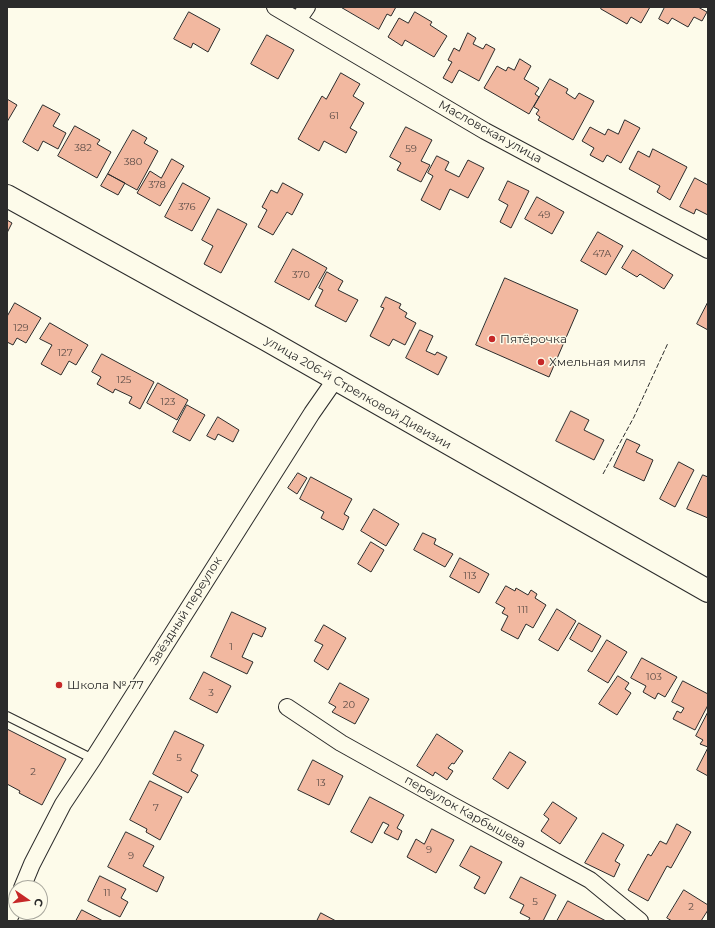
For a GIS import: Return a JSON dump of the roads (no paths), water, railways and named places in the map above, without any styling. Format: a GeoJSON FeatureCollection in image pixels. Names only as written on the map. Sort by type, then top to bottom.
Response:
{"type":"FeatureCollection","features":[{"type":"Feature","properties":{"kind":"main road","name":"улица 206-й Стрелковой Дивизии"},"geometry":{"type":"LineString","coordinates":[[7,196],[261,337],[708,591]]}},
{"type":"Feature","properties":{"kind":"street","name":"Масловская улица"},"geometry":{"type":"LineString","coordinates":[[275,7],[303,13],[485,131],[708,250]]}},
{"type":"Feature","properties":{"kind":"street","name":"Звёздный переулок"},"geometry":{"type":"LineString","coordinates":[[25,880],[63,804],[93,759],[303,426],[335,380]]}},
{"type":"Feature","properties":{"kind":"street","name":"переулок Карбышева"},"geometry":{"type":"LineString","coordinates":[[287,707],[341,743],[452,806],[590,880],[640,921]]}},
{"type":"Feature","properties":{"kind":"lane"},"geometry":{"type":"LineString","coordinates":[[7,716],[93,759]]}},
{"type":"Feature","properties":{"kind":"place","name":"Пятёрочка"},"geometry":{"type":"Point","coordinates":[492,339]}},
{"type":"Feature","properties":{"kind":"place","name":"Хмельная миля"},"geometry":{"type":"Point","coordinates":[541,362]}},
{"type":"Feature","properties":{"kind":"place","name":"Школа № 77"},"geometry":{"type":"Point","coordinates":[59,685]}}]}
